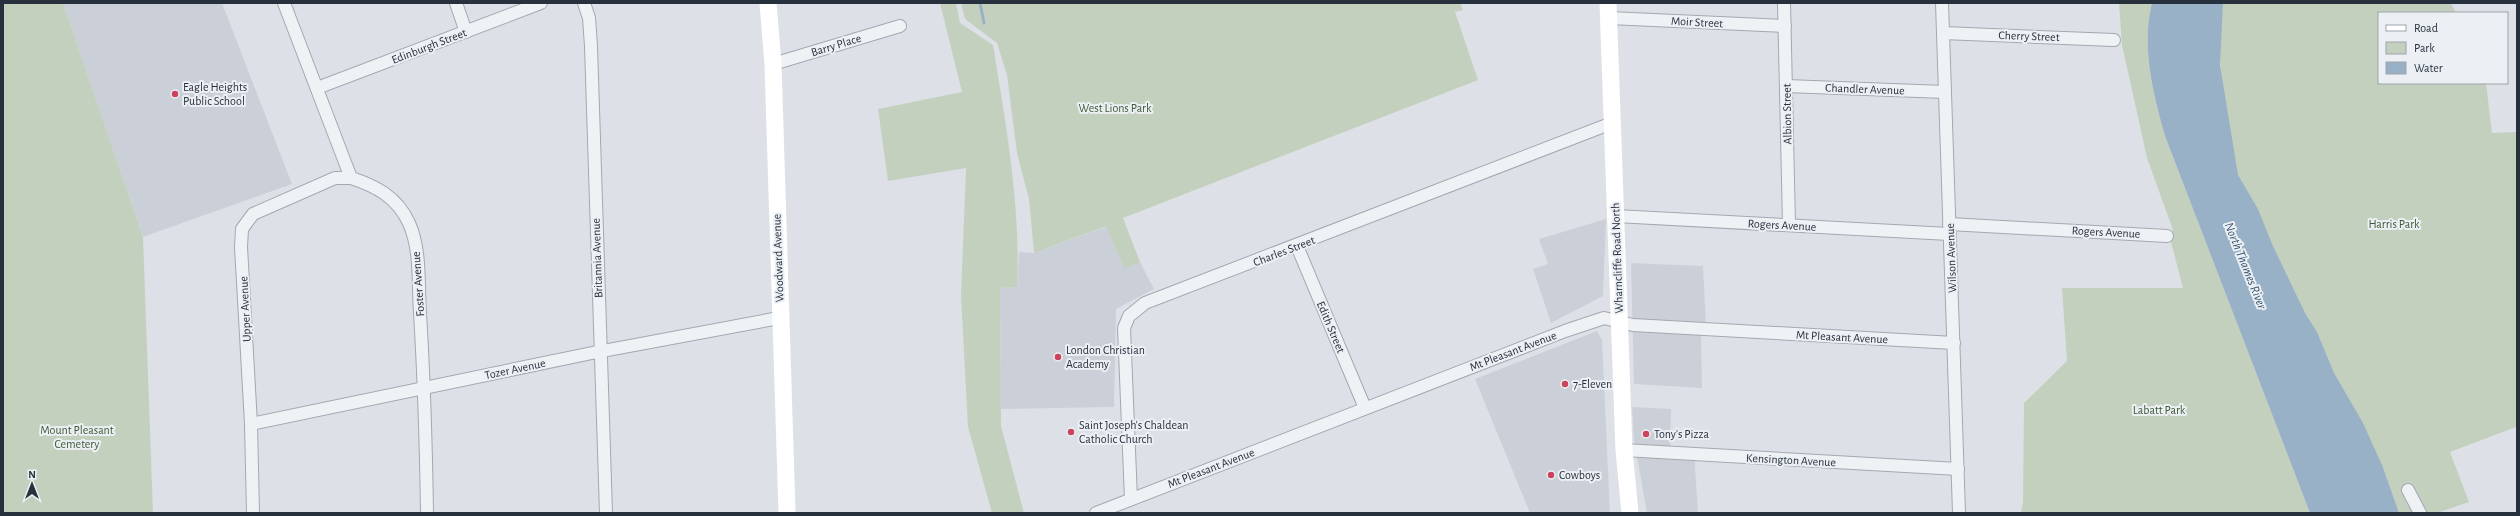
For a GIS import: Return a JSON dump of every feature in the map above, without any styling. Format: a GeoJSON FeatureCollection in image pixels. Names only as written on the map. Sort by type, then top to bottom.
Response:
{"type":"FeatureCollection","features":[{"type":"Feature","properties":{"kind":"street"},"geometry":{"type":"LineString","coordinates":[[284,3],[351,178]]}},
{"type":"Feature","properties":{"kind":"street"},"geometry":{"type":"LineString","coordinates":[[456,3],[466,32]]}},
{"type":"Feature","properties":{"kind":"street","name":"Edinburgh Street"},"geometry":{"type":"LineString","coordinates":[[317,88],[541,3]]}},
{"type":"Feature","properties":{"kind":"street","name":"Britannia Avenue"},"geometry":{"type":"LineString","coordinates":[[584,3],[589,18],[591,46],[606,513]]}},
{"type":"Feature","properties":{"kind":"street","name":"Woodward Avenue"},"geometry":{"type":"LineString","coordinates":[[768,3],[773,64],[787,513]]}},
{"type":"Feature","properties":{"kind":"street","name":"Albion Street"},"geometry":{"type":"LineString","coordinates":[[1784,3],[1789,226]]}},
{"type":"Feature","properties":{"kind":"street","name":"Wilson Avenue"},"geometry":{"type":"LineString","coordinates":[[1942,3],[1959,513]]}},
{"type":"Feature","properties":{"kind":"street","name":"Moir Street"},"geometry":{"type":"LineString","coordinates":[[1608,10],[1785,26]]}},
{"type":"Feature","properties":{"kind":"street","name":"Wharncliffe Road North"},"geometry":{"type":"LineString","coordinates":[[1608,10],[1624,450],[1630,513]]}},
{"type":"Feature","properties":{"kind":"street","name":"Barry Place"},"geometry":{"type":"LineString","coordinates":[[773,64],[900,26]]}},
{"type":"Feature","properties":{"kind":"street","name":"Cherry Street"},"geometry":{"type":"LineString","coordinates":[[1943,33],[2114,40]]}},
{"type":"Feature","properties":{"kind":"street","name":"Chandler Avenue"},"geometry":{"type":"LineString","coordinates":[[1786,86],[1945,92]]}},
{"type":"Feature","properties":{"kind":"street","name":"Charles Street"},"geometry":{"type":"LineString","coordinates":[[1131,499],[1124,328],[1129,316],[1146,303],[1612,124]]}},
{"type":"Feature","properties":{"kind":"street","name":"Upper Avenue"},"geometry":{"type":"LineString","coordinates":[[253,513],[251,424],[241,246],[242,229],[253,214],[335,178],[351,178]]}},
{"type":"Feature","properties":{"kind":"street","name":"Foster Avenue"},"geometry":{"type":"LineString","coordinates":[[351,178],[374,185],[392,198],[408,222],[417,254],[424,388],[427,513]]}},
{"type":"Feature","properties":{"kind":"street","name":"Rogers Avenue"},"geometry":{"type":"LineString","coordinates":[[1616,216],[1789,226],[1949,229],[2167,236]]}},
{"type":"Feature","properties":{"kind":"street","name":"Edith Street"},"geometry":{"type":"LineString","coordinates":[[1297,246],[1365,408]]}},
{"type":"Feature","properties":{"kind":"street","name":"Tozer Avenue"},"geometry":{"type":"LineString","coordinates":[[251,424],[600,352],[780,318]]}},
{"type":"Feature","properties":{"kind":"street","name":"Mt Pleasant Avenue"},"geometry":{"type":"LineString","coordinates":[[1096,513],[1566,330],[1604,318],[1619,320],[1633,325],[1954,343]]}},
{"type":"Feature","properties":{"kind":"street","name":"Kensington Avenue"},"geometry":{"type":"LineString","coordinates":[[1624,450],[1958,469]]}},
{"type":"Feature","properties":{"kind":"street"},"geometry":{"type":"LineString","coordinates":[[2408,490],[2420,513]]}},
{"type":"Feature","properties":{"kind":"shaded area","name":"Eagle Heights Public School"},"geometry":{"type":"Polygon","coordinates":[[[63,3],[222,3],[292,184],[143,237],[63,3]]]}},
{"type":"Feature","properties":{"kind":"shaded area"},"geometry":{"type":"Polygon","coordinates":[[[1606,219],[1603,296],[1551,323],[1533,269],[1548,264],[1539,239],[1606,219]]]}},
{"type":"Feature","properties":{"kind":"shaded area","name":"London Christian Academy"},"geometry":{"type":"Polygon","coordinates":[[[1107,226],[1124,267],[1140,262],[1154,289],[1116,309],[1114,407],[1001,409],[1000,288],[1017,287],[1019,252],[1034,253],[1107,226]]]}},
{"type":"Feature","properties":{"kind":"shaded area"},"geometry":{"type":"Polygon","coordinates":[[[1631,263],[1703,266],[1706,326],[1701,335],[1702,388],[1634,384],[1631,263]]]}},
{"type":"Feature","properties":{"kind":"shaded area"},"geometry":{"type":"Polygon","coordinates":[[[1597,331],[1602,340],[1610,513],[1530,513],[1475,379],[1597,331]]]}},
{"type":"Feature","properties":{"kind":"shaded area"},"geometry":{"type":"Polygon","coordinates":[[[1632,407],[1671,409],[1670,449],[1694,451],[1698,513],[1647,513],[1634,440],[1632,407]]]}},
{"type":"Feature","properties":{"kind":"green space","name":"Mount Pleasant Cemetery"},"geometry":{"type":"Polygon","coordinates":[[[3,3],[63,3],[143,237],[153,513],[3,513],[3,3]]]}},
{"type":"Feature","properties":{"kind":"green space"},"geometry":{"type":"Polygon","coordinates":[[[940,3],[956,3],[960,23],[993,45],[1003,105],[1015,196],[1018,257],[1017,287],[1000,288],[1001,426],[1024,513],[992,513],[968,427],[961,296],[966,168],[888,181],[878,109],[962,92],[940,3]]]}},
{"type":"Feature","properties":{"kind":"green space","name":"West Lions Park"},"geometry":{"type":"Polygon","coordinates":[[[961,3],[1460,3],[1463,10],[1455,12],[1478,80],[1123,218],[1140,262],[1124,268],[1106,226],[1034,253],[1029,199],[1017,153],[1007,75],[997,43],[965,19],[961,3]]]}},
{"type":"Feature","properties":{"kind":"green space","name":"Labatt Park"},"geometry":{"type":"Polygon","coordinates":[[[2119,3],[2152,3],[2149,19],[2148,53],[2156,104],[2165,136],[2310,513],[2021,513],[2023,502],[2024,403],[2067,361],[2062,288],[2183,288],[2170,238],[2173,230],[2147,158],[2122,45],[2119,3]]]}},
{"type":"Feature","properties":{"kind":"green space","name":"Harris Park"},"geometry":{"type":"Polygon","coordinates":[[[2223,3],[2451,3],[2456,12],[2378,12],[2378,84],[2486,84],[2492,133],[2517,132],[2517,428],[2516,427],[2450,452],[2469,502],[2437,513],[2396,513],[2228,156],[2219,49],[2223,3]]]}},
{"type":"Feature","properties":{"kind":"water","name":"North Thames River"},"geometry":{"type":"Polygon","coordinates":[[[2152,3],[2223,3],[2220,65],[2238,175],[2258,209],[2272,244],[2305,313],[2317,332],[2334,373],[2363,423],[2382,465],[2399,513],[2310,513],[2165,136],[2156,104],[2148,53],[2149,19],[2152,3]]]}},
{"type":"Feature","properties":{"kind":"waterway"},"geometry":{"type":"LineString","coordinates":[[980,3],[984,23]]}},
{"type":"Feature","properties":{"kind":"place","name":"Eagle Heights Public School"},"geometry":{"type":"Point","coordinates":[175,94]}},
{"type":"Feature","properties":{"kind":"place","name":"London Christian Academy"},"geometry":{"type":"Point","coordinates":[1058,357]}},
{"type":"Feature","properties":{"kind":"place","name":"7-Eleven"},"geometry":{"type":"Point","coordinates":[1565,384]}},
{"type":"Feature","properties":{"kind":"place","name":"Saint Joseph's Chaldean Catholic Church"},"geometry":{"type":"Point","coordinates":[1071,432]}},
{"type":"Feature","properties":{"kind":"place","name":"Tony's Pizza"},"geometry":{"type":"Point","coordinates":[1646,434]}},
{"type":"Feature","properties":{"kind":"place","name":"Cowboys"},"geometry":{"type":"Point","coordinates":[1551,475]}}]}
